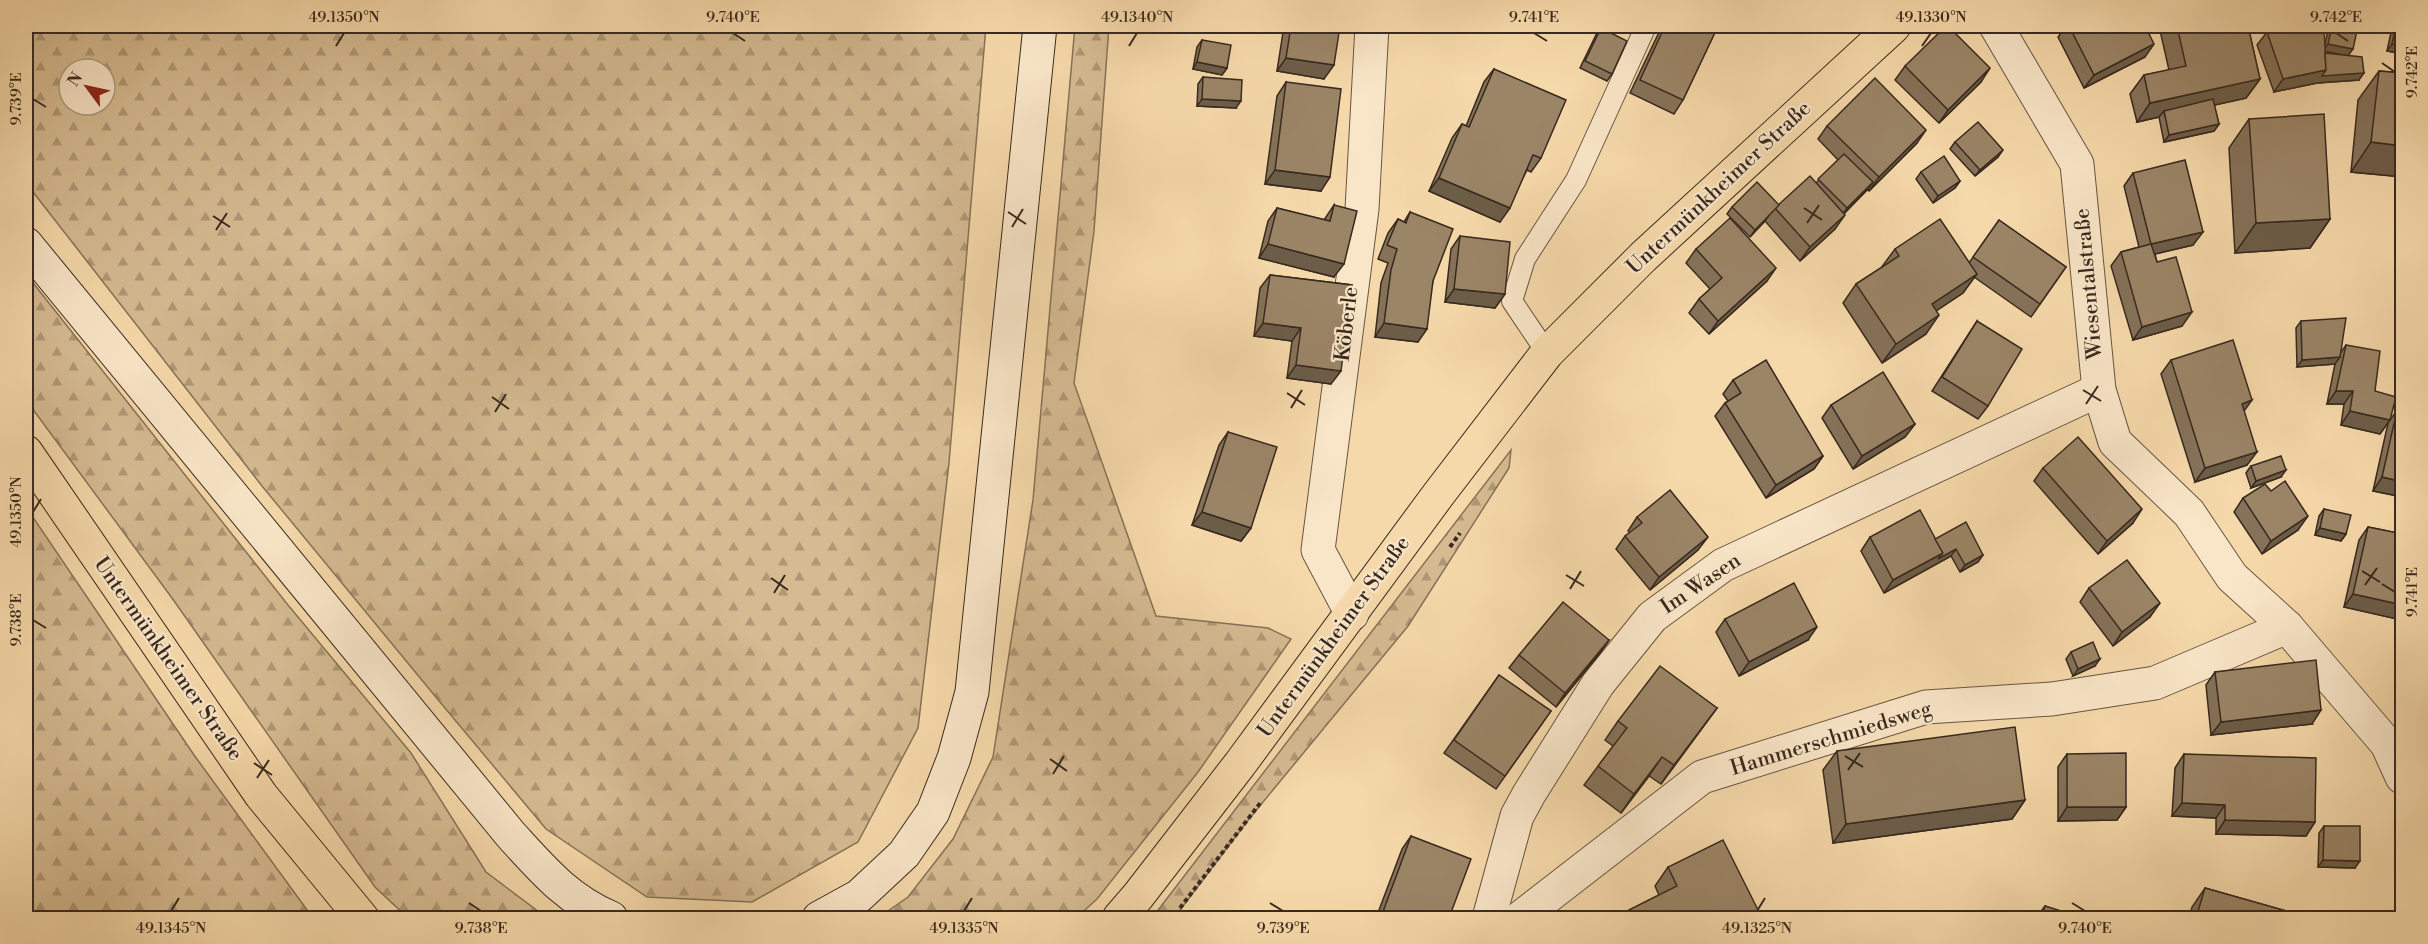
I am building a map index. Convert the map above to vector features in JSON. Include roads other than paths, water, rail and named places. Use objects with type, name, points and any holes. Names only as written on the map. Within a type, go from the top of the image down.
[{"type":"main road","name":"Untermünkheimer Straße","points":[[1119,918],[1240,764],[1438,495],[1547,353],[1643,257],[1894,26]]},
{"type":"main road","name":"Untermünkheimer Straße","points":[[26,452],[261,795],[362,918]]},
{"type":"street","points":[[819,918],[859,896],[904,854],[933,812],[954,758],[972,692],[1040,26]]},
{"type":"street","name":"Köberle","points":[[1352,614],[1318,550],[1362,209],[1372,26]]},
{"type":"street","name":"Wiesentalstraße","points":[[1996,26],[2077,164],[2099,390],[2115,442],[2189,513],[2232,577],[2287,627],[2395,733],[2403,777]]},
{"type":"street","points":[[26,244],[511,835],[556,885],[595,911],[611,918]]},
{"type":"street","name":"Im Wasen","points":[[1489,918],[1521,808],[1598,684],[1652,617],[1723,565],[2099,390]]},
{"type":"street","name":"Hammerschmiedsweg","points":[[1520,918],[1702,777],[1926,707],[2052,699],[2155,683],[2287,627]]},
{"type":"lane","points":[[1547,353],[1512,301],[1525,259],[1576,180],[1646,26]]}]
